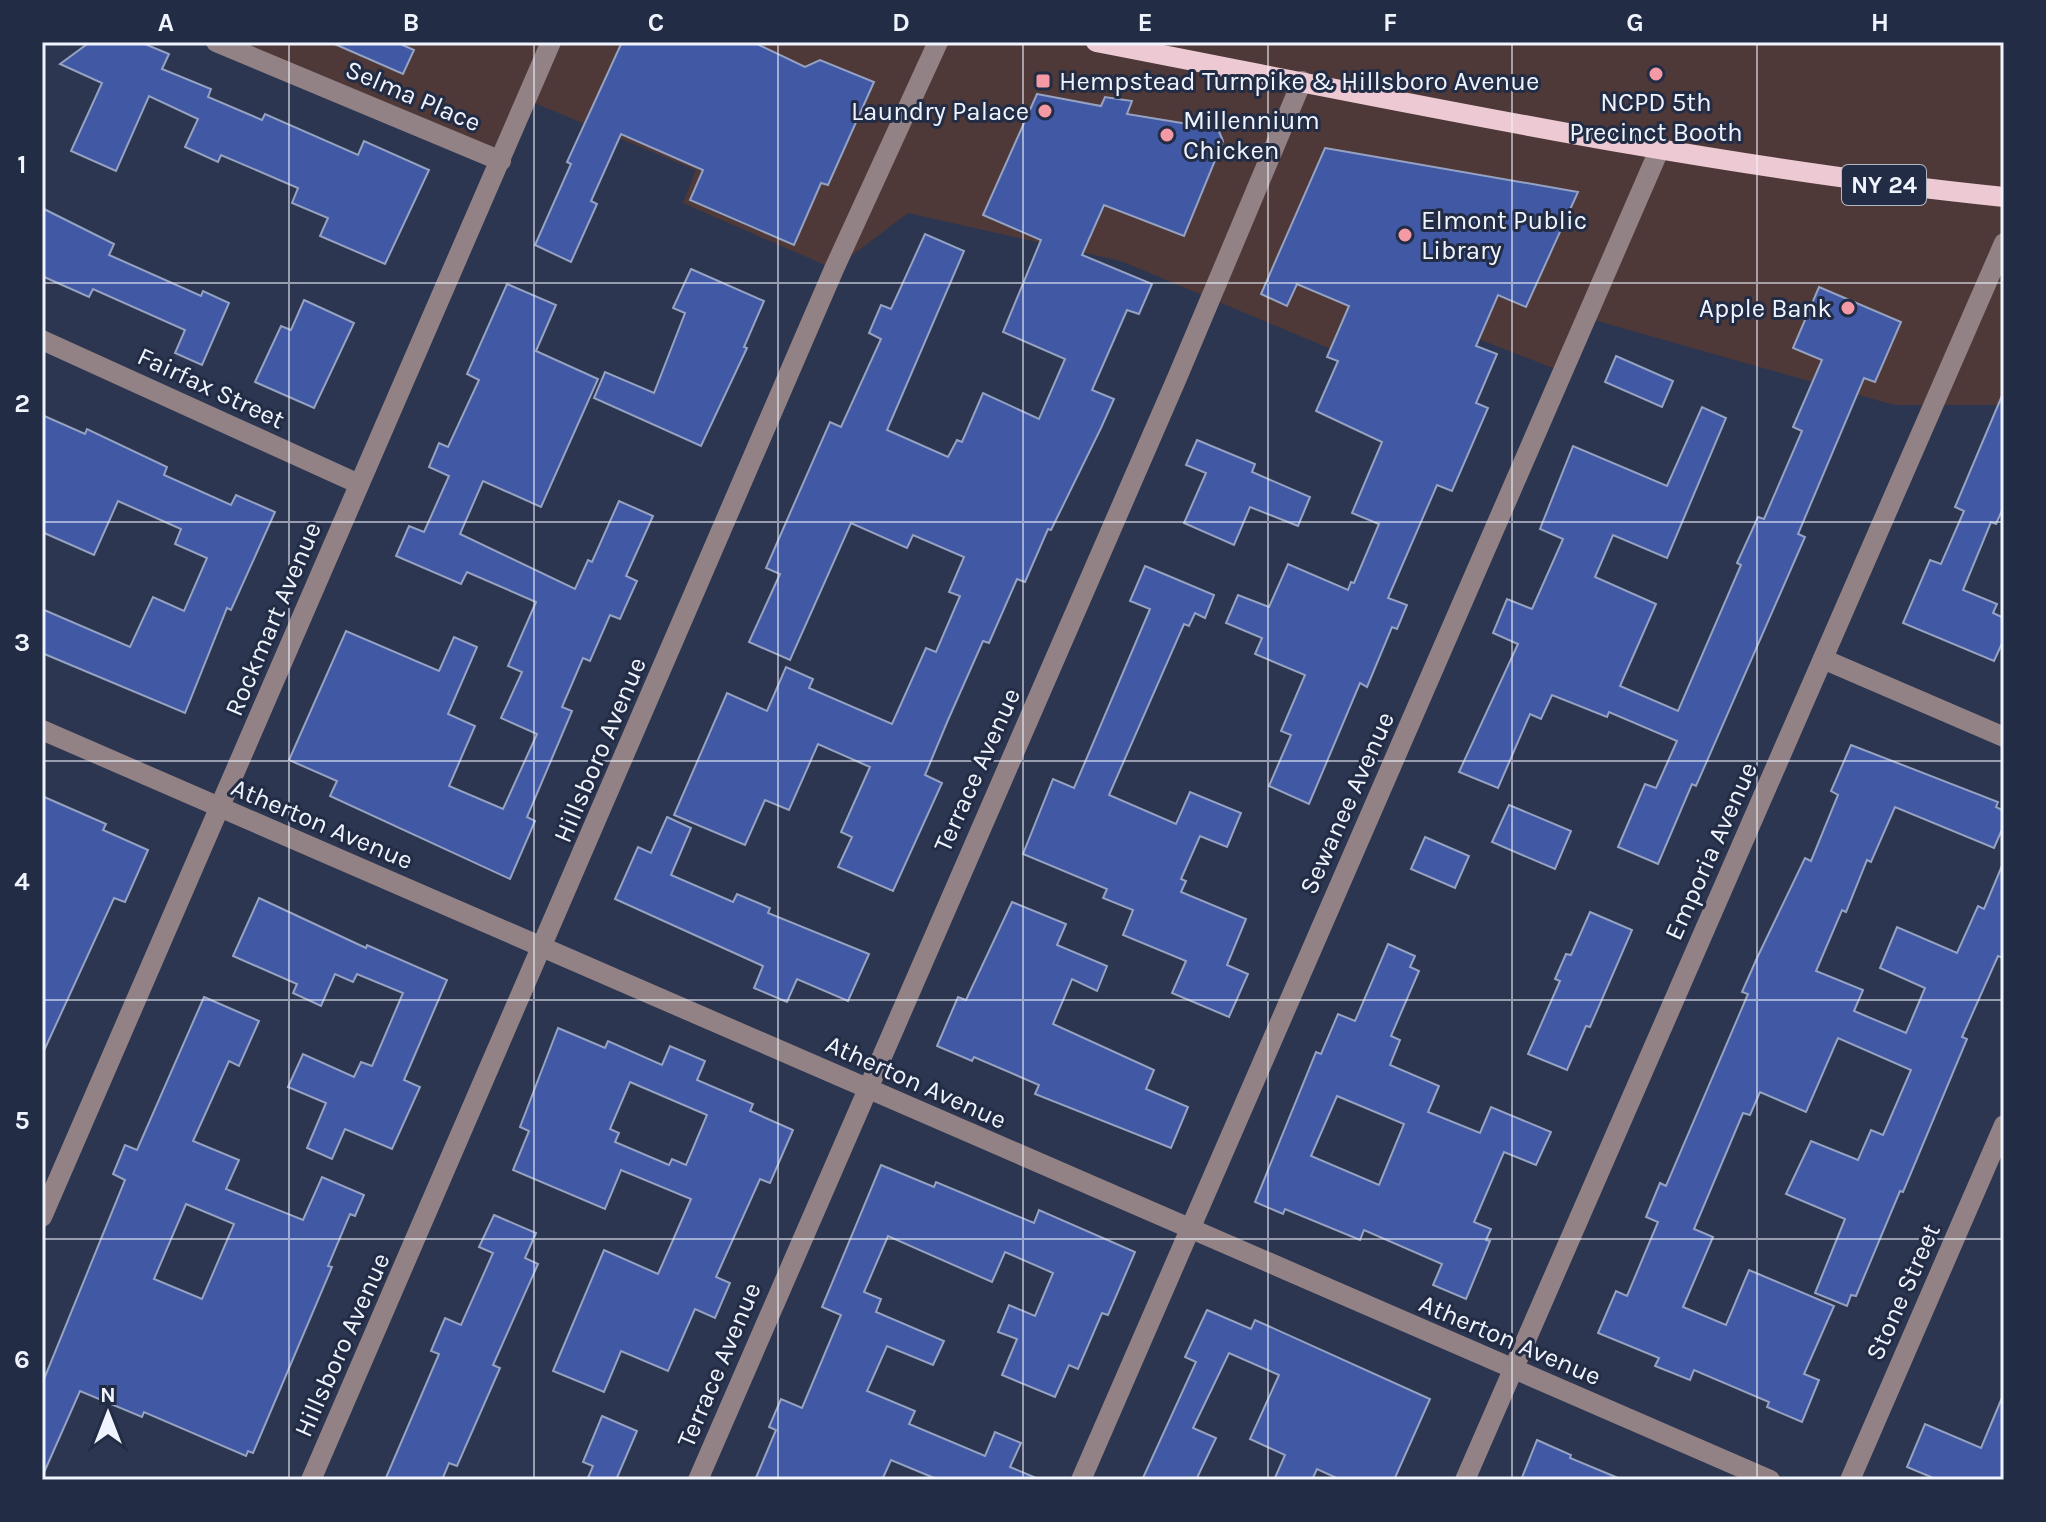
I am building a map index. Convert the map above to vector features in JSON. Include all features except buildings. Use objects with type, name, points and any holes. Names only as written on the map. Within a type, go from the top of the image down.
[{"type":"main road","name":"NY 24","points":[[1096,42],[1660,148],[1880,184],[2004,197]]},
{"type":"street","name":"Selma Place","points":[[216,42],[501,161]]},
{"type":"street","name":"Rockmart Avenue","points":[[42,1217],[551,42]]},
{"type":"street","name":"Hillsboro Avenue","points":[[311,1480],[543,949],[834,269],[938,42]]},
{"type":"street","name":"Terrace Avenue","points":[[698,1480],[1177,378],[1302,81]]},
{"type":"street","name":"Sewanee Avenue","points":[[1081,1480],[1660,148]]},
{"type":"street","name":"Emporia Avenue","points":[[1465,1480],[2004,243]]},
{"type":"street","name":"Fairfax Street","points":[[42,340],[359,484]]},
{"type":"street","points":[[1823,659],[2004,737]]},
{"type":"street","name":"Atherton Avenue","points":[[42,730],[1770,1480]]},
{"type":"street","name":"Stone Street","points":[[1850,1480],[2004,1125]]},
{"type":"shaded area","points":[[216,42],[2004,42],[2004,405],[1894,405],[1587,318],[1563,372],[1404,310],[1374,367],[1121,261],[908,213],[834,269],[683,203],[696,170],[527,100],[501,161]]},
{"type":"place","name":"NCPD 5th Precinct Booth","points":[[1656,74]]},
{"type":"place","name":"Hempstead Turnpike & Hillsboro Avenue","points":[[1043,81]]},
{"type":"place","name":"Laundry Palace","points":[[1045,111]]},
{"type":"place","name":"Millennium Chicken","points":[[1167,135]]},
{"type":"place","name":"Elmont Public Library","points":[[1405,235]]},
{"type":"place","name":"Apple Bank","points":[[1848,308]]}]
